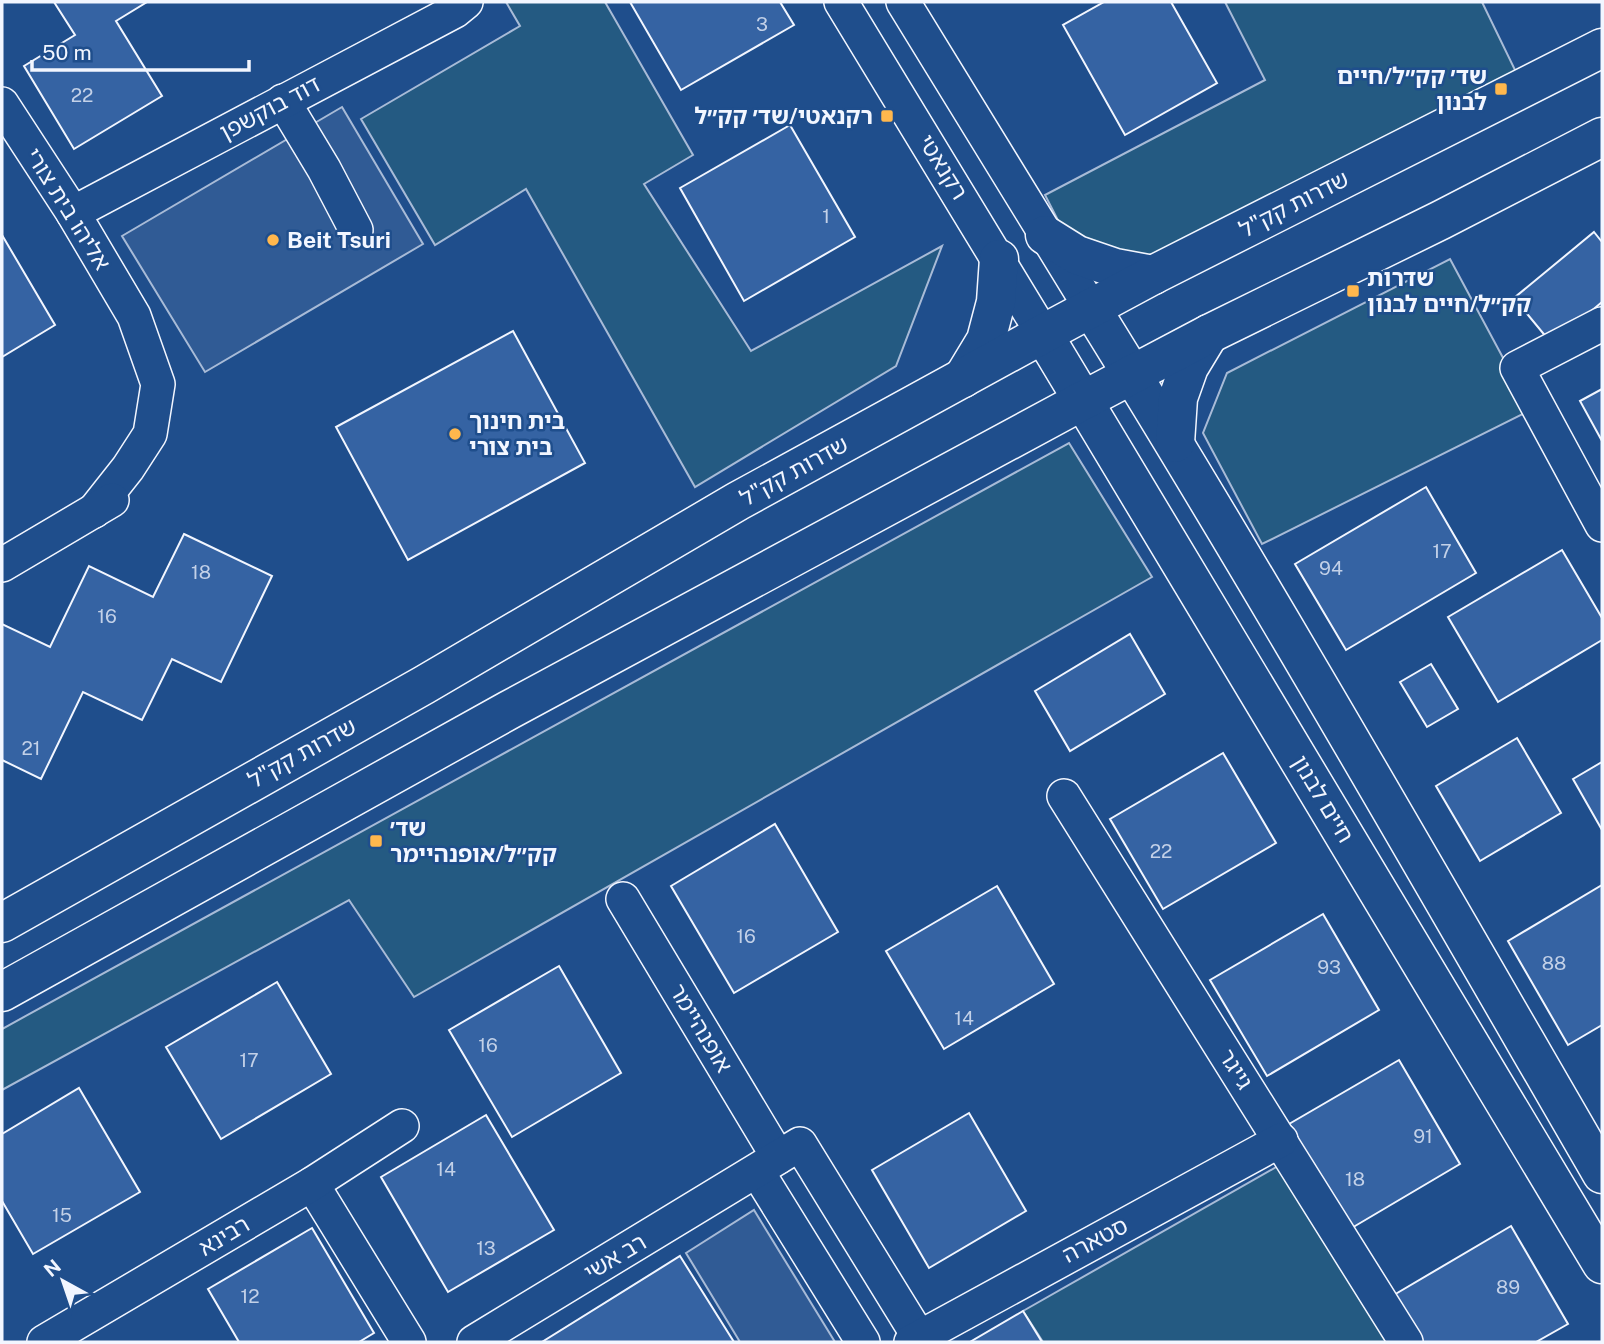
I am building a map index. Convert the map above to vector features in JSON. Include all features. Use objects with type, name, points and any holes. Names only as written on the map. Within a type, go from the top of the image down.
[{"type":"main road","name":"שדרות קק\"ל","points":[[2,923],[424,685],[738,501],[1043,334],[1153,275],[1602,48]]},
{"type":"main road","points":[[2,992],[509,710],[1082,401],[1209,334],[1602,137]]},
{"type":"main road","points":[[1045,235],[1077,255],[1115,268],[1153,275]]},
{"type":"main road","points":[[963,378],[986,340],[996,302],[999,259]]},
{"type":"main road","points":[[1091,308],[1175,443],[1379,788],[1602,1174]]},
{"type":"main road","name":"חיים לבנון","points":[[1043,334],[1602,1264]]},
{"type":"main road","points":[[1175,443],[1178,398],[1189,367],[1209,334]]},
{"type":"main road","points":[[1024,432],[1059,428],[1085,432],[1113,450]]},
{"type":"street","name":"דוד בוקשפן","points":[[73,214],[466,2]]},
{"type":"street","name":"רקנאטי","points":[[841,2],[1043,334]]},
{"type":"street","points":[[903,2],[1091,308]]},
{"type":"street","points":[[283,101],[324,169],[356,230]]},
{"type":"street","name":"אליהו בית צורי","points":[[2,104],[73,214],[134,316],[158,384],[150,434],[128,468],[94,511],[2,565]]},
{"type":"street","points":[[1602,324],[1517,368],[1602,525]]},
{"type":"street","name":"גייגר","points":[[1065,796],[1406,1342]]},
{"type":"street","name":"אופנהיימר","points":[[623,899],[863,1342]]},
{"type":"street","name":"רבינא","points":[[44,1342],[312,1184],[402,1126]]},
{"type":"street","name":"סטארה","points":[[917,1340],[1281,1140]]},
{"type":"street","points":[[768,1164],[800,1144],[917,1340]]},
{"type":"street","name":"רב אשי","points":[[474,1342],[768,1164]]},
{"type":"street","points":[[312,1184],[410,1342]]},
{"type":"shaded area","points":[[506,2],[605,2],[693,155],[644,184],[751,351],[942,246],[896,366],[695,487],[526,189],[435,245],[361,119],[520,26]]},
{"type":"shaded area","points":[[1225,2],[1482,2],[1516,72],[1157,256],[1108,253],[1064,232],[1045,195],[1265,80]]},
{"type":"shaded area","name":"Beit Tsuri","points":[[342,107],[423,244],[205,372],[122,236]]},
{"type":"shaded area","points":[[1450,259],[1531,410],[1262,544],[1203,433],[1227,373]]},
{"type":"shaded area","points":[[1069,443],[1152,577],[414,997],[349,900],[2,1090],[2,1029]]},
{"type":"shaded area","points":[[1285,1162],[1397,1342],[1043,1342],[1023,1311]]},
{"type":"shaded area","points":[[754,1210],[835,1342],[740,1342],[686,1253]]},
{"type":"building","points":[[54,2],[147,2],[116,21],[162,96],[74,149],[24,66],[75,35]]},
{"type":"building","points":[[630,2],[780,2],[794,25],[681,90]]},
{"type":"building","points":[[1104,2],[1171,2],[1217,83],[1125,135],[1063,25]]},
{"type":"building","points":[[790,125],[855,237],[744,301],[680,188]]},
{"type":"building","points":[[1594,232],[1602,242],[1602,302],[1552,344],[1514,298]]},
{"type":"building","points":[[2,235],[55,325],[2,357]]},
{"type":"building","points":[[513,331],[585,463],[408,560],[336,427]]},
{"type":"building","points":[[1602,389],[1602,441],[1580,401]]},
{"type":"building","points":[[1426,487],[1476,573],[1346,650],[1295,564]]},
{"type":"building","points":[[184,534],[272,576],[221,682],[172,659],[142,720],[83,692],[41,779],[2,760],[2,624],[50,647],[89,566],[153,597]]},
{"type":"building","points":[[1562,550],[1602,618],[1602,640],[1498,702],[1448,617]]},
{"type":"building","points":[[1130,634],[1165,694],[1070,751],[1035,691]]},
{"type":"building","points":[[1431,664],[1458,709],[1427,727],[1400,682]]},
{"type":"building","points":[[1517,738],[1561,813],[1480,861],[1436,786]]},
{"type":"building","points":[[1223,753],[1276,843],[1163,909],[1110,819]]},
{"type":"building","points":[[1602,762],[1602,830],[1573,779]]},
{"type":"building","points":[[775,824],[838,932],[734,993],[671,886]]},
{"type":"building","points":[[1602,885],[1602,1025],[1568,1045],[1508,941]]},
{"type":"building","points":[[997,886],[1054,984],[944,1049],[886,951]]},
{"type":"building","points":[[1323,914],[1379,1010],[1267,1076],[1210,980]]},
{"type":"building","points":[[559,966],[621,1073],[512,1137],[449,1030]]},
{"type":"building","points":[[277,982],[331,1074],[221,1139],[166,1047]]},
{"type":"building","points":[[1399,1060],[1460,1164],[1350,1229],[1289,1124]]},
{"type":"building","points":[[79,1088],[140,1192],[33,1254],[2,1201],[2,1134]]},
{"type":"building","points":[[969,1113],[1026,1211],[929,1268],[872,1170]]},
{"type":"building","points":[[486,1115],[554,1230],[448,1292],[381,1177]]},
{"type":"building","points":[[1511,1226],[1568,1324],[1536,1342],[1412,1342],[1387,1299]]},
{"type":"building","points":[[312,1228],[374,1333],[359,1342],[239,1342],[208,1289]]},
{"type":"building","points":[[680,1256],[734,1342],[542,1342]]},
{"type":"building","points":[[1023,1311],[1042,1342],[970,1342]]},
{"type":"place","name":"שד׳ קק״ל/חיים לבנון","points":[[1501,89]]},
{"type":"place","name":"רקנאטי/שד׳ קק״ל","points":[[887,116]]},
{"type":"place","name":"Beit Tsuri","points":[[273,240]]},
{"type":"place","name":"שדרות קק״ל/חיים לבנון","points":[[1353,291]]},
{"type":"place","name":"בית חינוך בית צורי","points":[[455,434]]},
{"type":"place","name":"שד׳ קק״ל/אופנהיימר","points":[[376,841]]}]
